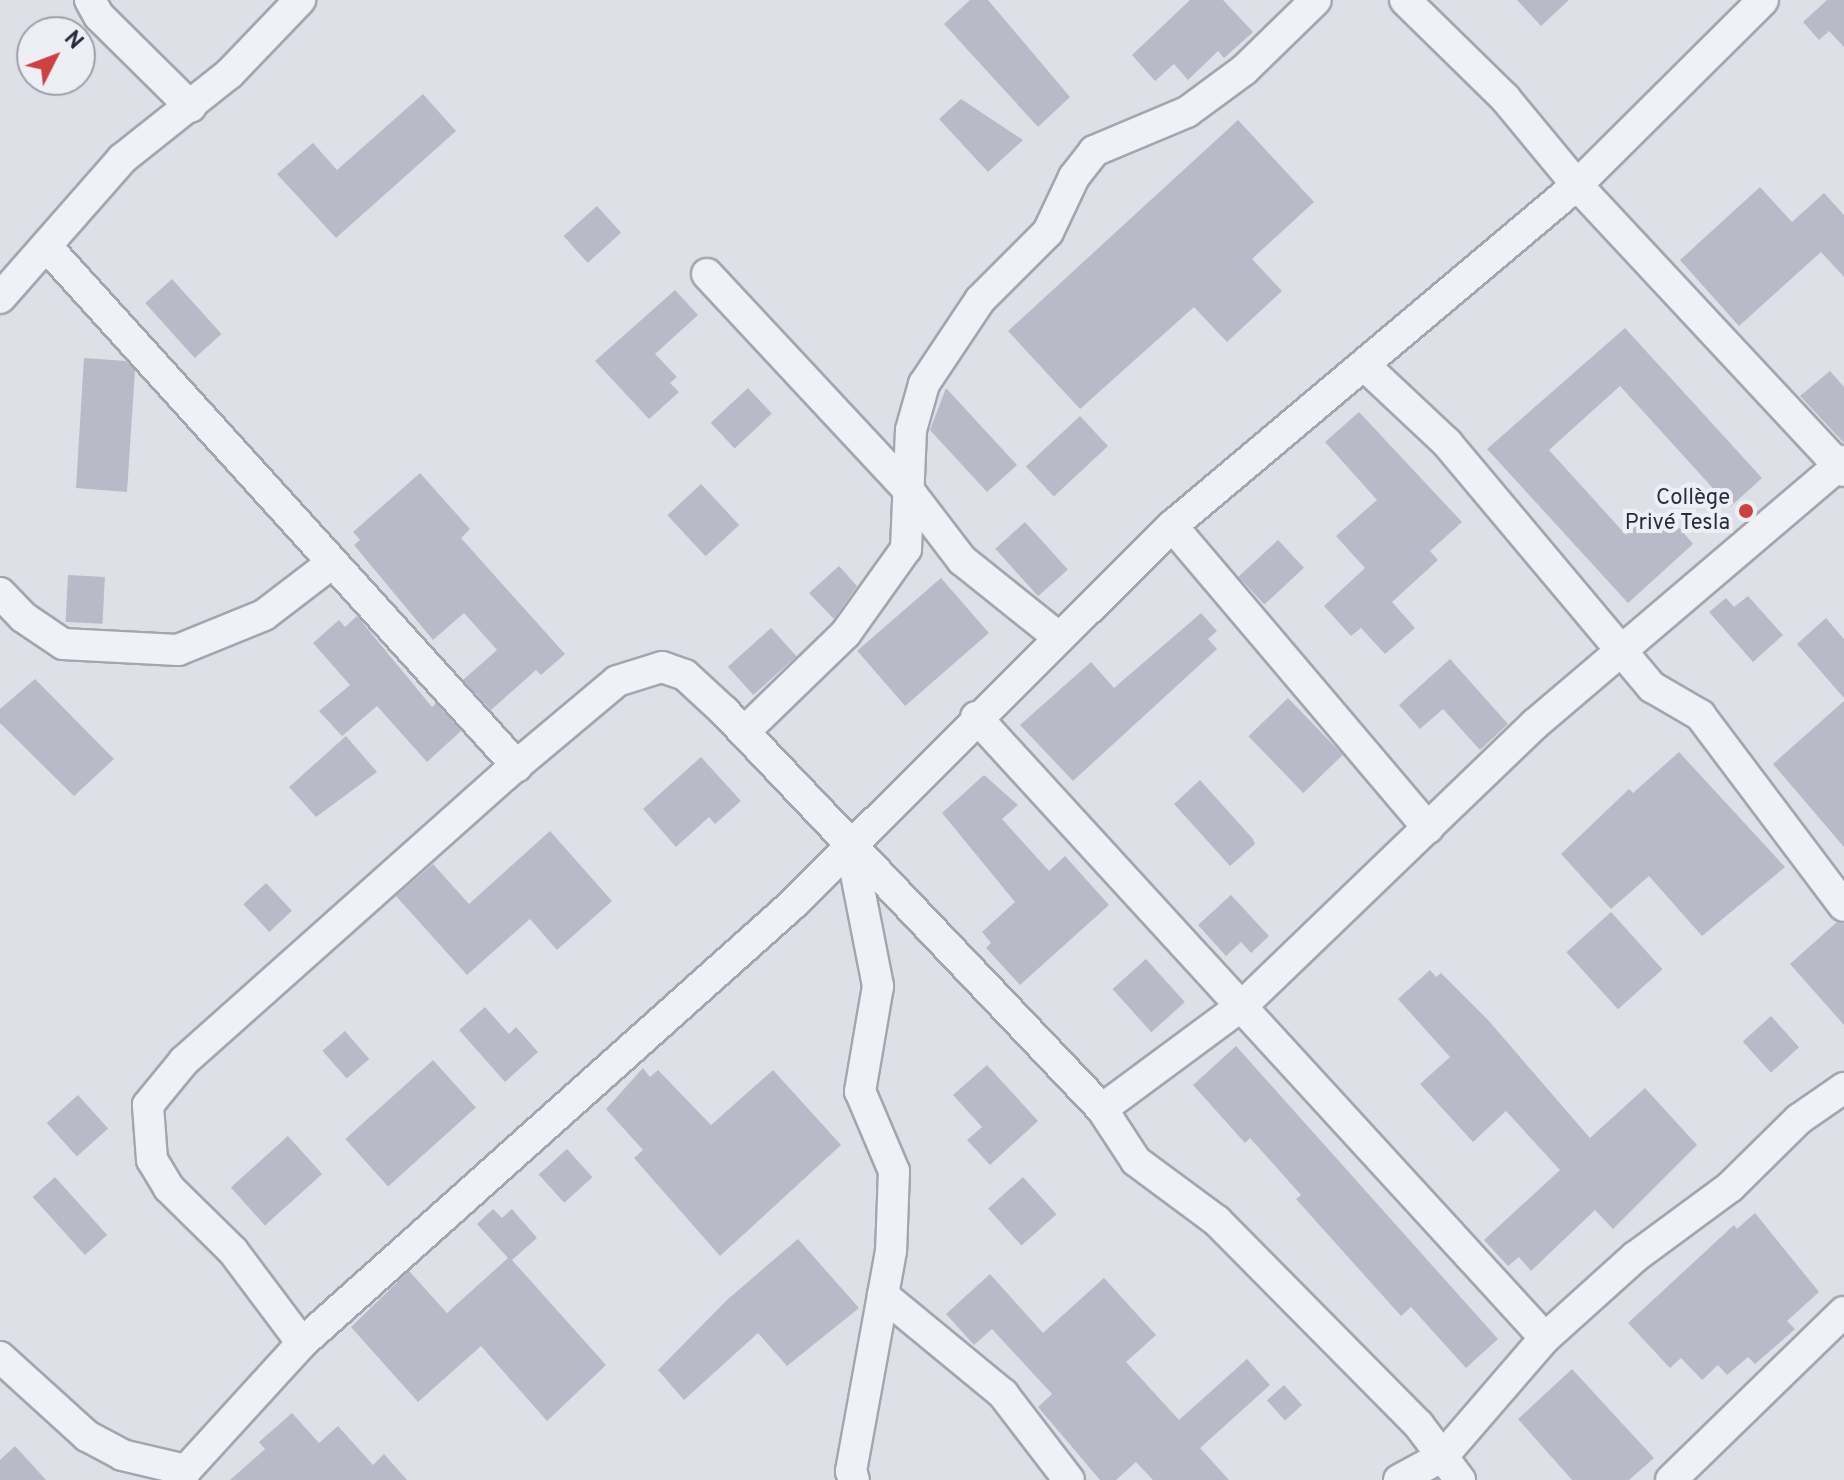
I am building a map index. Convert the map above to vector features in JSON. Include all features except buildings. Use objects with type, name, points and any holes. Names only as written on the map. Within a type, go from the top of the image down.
[{"type":"street","points":[[90,0],[99,16],[191,107]]},
{"type":"street","points":[[4,291],[48,248],[122,159],[191,107],[300,0]]},
{"type":"street","points":[[744,732],[846,633],[883,587],[906,549],[911,430],[924,384],[980,300],[1048,232],[1074,177],[1094,151],[1187,112],[1244,70],[1316,0]]},
{"type":"street","points":[[1102,1109],[1244,1004],[1535,724],[1841,465],[1577,185],[1505,98],[1405,0]]},
{"type":"street","points":[[0,1357],[87,1436],[122,1455],[181,1475],[302,1343],[793,904],[1057,636],[1172,526],[1577,185],[1755,3]]},
{"type":"street","points":[[48,248],[517,766]]},
{"type":"street","points":[[707,274],[910,492],[962,560],[1057,636]]},
{"type":"street","points":[[1364,365],[1447,443],[1534,553],[1624,649],[1652,687],[1700,715],[1844,906]]},
{"type":"street","points":[[1172,526],[1428,828]]},
{"type":"street","points":[[0,593],[23,617],[63,644],[178,650],[264,615],[332,563]]},
{"type":"street","points":[[302,1343],[233,1251],[169,1188],[152,1160],[148,1105],[184,1061],[517,766],[617,681],[662,667],[685,675],[744,732],[1102,1109],[1136,1161],[1217,1221],[1452,1468]]},
{"type":"street","points":[[976,717],[1244,1004],[1379,1162],[1545,1338]]},
{"type":"street","points":[[850,843],[878,986],[860,1091],[894,1171],[891,1251],[851,1471],[854,1480]]},
{"type":"street","points":[[1399,1480],[1452,1468],[1545,1338],[1635,1257],[1730,1187],[1799,1119],[1844,1088]]},
{"type":"street","points":[[883,1295],[1003,1394],[1069,1480]]},
{"type":"street","points":[[1678,1477],[1844,1312]]},
{"type":"place","name":"Collège Privé Tesla","points":[[1746,511]]}]
